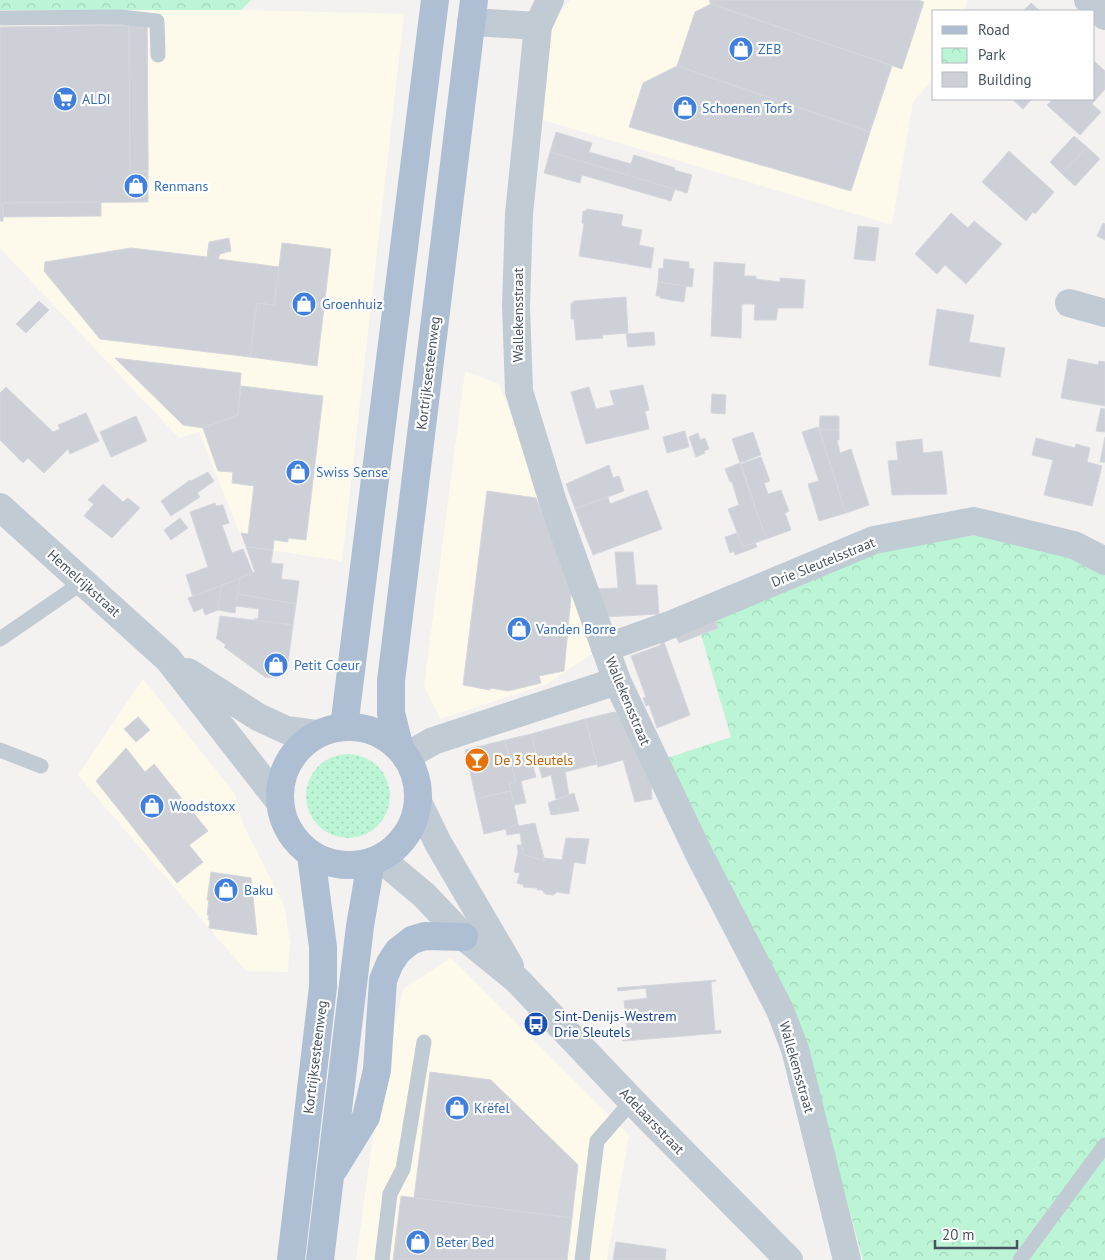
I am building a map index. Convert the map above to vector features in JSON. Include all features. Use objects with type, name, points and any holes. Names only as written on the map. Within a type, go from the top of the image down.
[{"type":"main road","points":[[344,727],[435,0]]},
{"type":"main road","name":"Kortrijksesteenweg","points":[[403,750],[391,713],[391,681],[472,11]]},
{"type":"main road","points":[[344,727],[374,729],[403,750],[416,778],[420,806],[406,837],[376,860],[353,866],[311,855],[288,832],[280,800],[280,781],[293,753],[316,734],[344,727]]},
{"type":"main road","name":"Kortrijksesteenweg","points":[[291,1260],[323,987],[323,947],[311,855]]},
{"type":"main road","name":"Kortrijksesteenweg","points":[[320,1260],[360,926],[376,860]]},
{"type":"main road","points":[[330,1177],[366,1117],[377,1070],[383,980],[390,962],[398,951],[412,940],[425,936],[464,937]]},
{"type":"street","name":"Wallekensstraat","points":[[550,0],[538,26],[519,214],[516,306],[519,391],[553,502],[617,682],[699,854],[780,1010],[795,1048],[847,1260]]},
{"type":"street","points":[[1088,0],[1105,16]]},
{"type":"street","points":[[472,11],[538,26]]},
{"type":"street","points":[[1069,303],[1105,313]]},
{"type":"street","name":"Hemelrijkstraat","points":[[0,507],[168,659],[280,800]]},
{"type":"street","name":"Drie Sleutelsstraat","points":[[605,648],[670,625],[874,540],[974,521],[1074,545],[1105,561]]},
{"type":"street","name":"Hemelrijkstraat","points":[[168,659],[258,717],[286,730],[316,734]]},
{"type":"street","points":[[403,750],[617,682]]},
{"type":"street","name":"Adelaarsstraat","points":[[420,806],[438,843],[517,980]]},
{"type":"street","name":"Adelaarsstraat","points":[[376,860],[424,895],[464,937],[517,980],[632,1101],[790,1260]]},
{"type":"lane","points":[[0,18],[121,17],[157,21],[158,55]]},
{"type":"lane","points":[[0,638],[83,582]]},
{"type":"lane","points":[[0,750],[40,766]]},
{"type":"lane","points":[[382,1260],[390,1194],[403,1169],[424,1042]]},
{"type":"lane","points":[[582,1260],[596,1141],[632,1101]]},
{"type":"lane","points":[[1020,1260],[1105,1145]]},
{"type":"shaded area","points":[[570,0],[967,0],[964,10],[932,10],[932,80],[913,102],[892,225],[543,120],[552,22]]},
{"type":"shaded area","points":[[0,9],[241,10],[404,14],[342,561],[245,546],[199,432],[179,438],[0,248]]},
{"type":"shaded area","points":[[465,371],[499,384],[544,502],[593,653],[547,684],[440,719],[424,686]]},
{"type":"shaded area","points":[[143,679],[235,794],[242,822],[284,905],[290,943],[288,972],[246,971],[78,775]]},
{"type":"shaded area","points":[[451,958],[629,1135],[607,1260],[356,1260],[382,1072],[404,988]]},
{"type":"green space","points":[[0,0],[251,0],[241,10],[0,10]]},
{"type":"green space","points":[[978,535],[1086,561],[1105,571],[1105,1260],[863,1260],[807,1056],[667,758],[731,737],[701,635],[718,628],[714,616],[883,549]]},
{"type":"green space","points":[[348,754],[371,761],[383,773],[390,796],[383,819],[371,831],[348,838],[325,831],[313,819],[306,796],[313,773],[325,761]]},
{"type":"building","points":[[709,0],[918,0],[924,2],[902,69],[711,4]]},
{"type":"building","points":[[1031,3],[1039,10],[1024,10]]},
{"type":"building","points":[[711,4],[892,66],[870,132],[677,66],[695,12]]},
{"type":"building","name":"ALDI","points":[[129,25],[130,171],[148,171],[148,202],[3,203],[3,221],[0,221],[0,27]]},
{"type":"building","points":[[129,25],[147,25],[148,171],[130,171]]},
{"type":"building","points":[[129,25],[147,25],[148,171],[130,171]]},
{"type":"building","points":[[1095,62],[1105,71],[1105,89],[1092,104],[1101,112],[1080,135],[1047,105],[1052,100],[1095,100]]},
{"type":"building","points":[[677,66],[870,132],[851,191],[629,127],[643,83]]},
{"type":"building","points":[[1013,100],[1031,100],[1023,109]]},
{"type":"building","points":[[556,132],[592,143],[589,152],[631,164],[627,175],[550,152]]},
{"type":"building","points":[[1074,136],[1087,147],[1062,174],[1050,162]]},
{"type":"building","points":[[1087,147],[1100,159],[1075,186],[1062,174]]},
{"type":"building","points":[[1009,151],[1054,192],[1035,214],[1033,212],[1026,221],[982,182]]},
{"type":"building","points":[[550,152],[675,189],[671,201],[582,175],[580,183],[544,173]]},
{"type":"building","points":[[634,155],[692,175],[687,193],[627,175]]},
{"type":"building","points":[[101,202],[101,216],[3,217],[3,203]]},
{"type":"building","points":[[587,209],[623,215],[621,226],[642,230],[639,245],[654,248],[651,268],[579,256],[584,224],[582,223],[583,211]]},
{"type":"building","points":[[951,213],[968,228],[974,221],[1002,244],[966,284],[945,265],[937,274],[915,254]]},
{"type":"building","points":[[1103,223],[1105,224],[1105,240],[1097,236]]},
{"type":"building","points":[[858,226],[879,228],[875,261],[854,259]]},
{"type":"building","points":[[229,238],[231,251],[220,254],[218,259],[279,267],[274,305],[257,303],[250,357],[100,339],[44,271],[45,262],[131,248],[207,257],[209,242]]},
{"type":"building","points":[[282,243],[331,249],[317,366],[250,357],[257,303],[274,305]]},
{"type":"building","points":[[664,259],[689,262],[689,268],[694,269],[692,287],[658,282],[659,268],[663,269]]},
{"type":"building","points":[[714,262],[745,264],[744,276],[756,276],[756,279],[780,282],[780,278],[805,280],[803,308],[778,308],[776,320],[754,320],[755,304],[742,304],[741,338],[711,336]]},
{"type":"building","points":[[658,282],[686,286],[684,302],[656,296]]},
{"type":"building","points":[[626,297],[628,333],[602,335],[603,338],[576,340],[574,319],[571,319],[571,303],[574,301]]},
{"type":"building","points":[[39,301],[49,310],[26,333],[16,324]]},
{"type":"building","points":[[937,309],[974,315],[969,342],[1005,348],[1000,377],[929,365]]},
{"type":"building","points":[[654,332],[655,345],[628,347],[626,334]]},
{"type":"building","points":[[115,358],[241,373],[238,415],[203,428],[183,425]]},
{"type":"building","points":[[1068,359],[1098,365],[1099,361],[1105,362],[1105,406],[1061,398]]},
{"type":"building","points":[[643,385],[649,410],[645,411],[649,429],[586,444],[571,392],[589,387],[596,409],[614,405],[610,391]]},
{"type":"building","points":[[241,386],[323,396],[306,540],[288,538],[288,542],[274,540],[273,550],[246,547],[241,533],[248,534],[254,486],[232,483],[233,472],[218,471],[203,428],[238,415]]},
{"type":"building","points":[[6,387],[53,432],[60,429],[58,425],[86,413],[99,441],[70,454],[68,449],[44,473],[28,458],[23,463],[0,440],[0,393]]},
{"type":"building","points":[[712,394],[726,395],[725,414],[711,413]]},
{"type":"building","points":[[1101,408],[1105,409],[1105,432],[1096,431]]},
{"type":"building","points":[[136,416],[147,441],[111,457],[100,432]]},
{"type":"building","points":[[820,416],[839,416],[839,430],[819,430]]},
{"type":"building","points":[[818,427],[846,513],[819,521],[808,484],[819,481],[802,432]]},
{"type":"building","points":[[819,430],[839,430],[839,440],[837,440],[840,453],[851,449],[869,505],[846,513]]},
{"type":"building","points":[[685,431],[689,447],[667,453],[663,437]]},
{"type":"building","points":[[753,432],[761,455],[740,463],[732,439]]},
{"type":"building","points":[[698,433],[700,440],[705,438],[709,449],[696,457],[689,437]]},
{"type":"building","points":[[1105,437],[1105,462],[1100,462]]},
{"type":"building","points":[[1036,438],[1075,448],[1076,444],[1090,448],[1087,462],[1102,466],[1092,506],[1044,495],[1053,460],[1032,455]]},
{"type":"building","points":[[922,439],[923,453],[942,451],[947,494],[892,495],[888,461],[898,460],[896,442]]},
{"type":"building","points":[[761,457],[770,481],[764,483],[768,494],[781,490],[789,511],[785,513],[791,530],[766,539],[741,464]]},
{"type":"building","points":[[740,463],[766,539],[743,547],[728,509],[739,505],[732,482],[730,482],[725,469]]},
{"type":"building","points":[[609,465],[613,478],[619,476],[624,491],[575,509],[566,484]]},
{"type":"building","points":[[208,472],[214,481],[197,493],[200,497],[171,516],[161,501],[190,480]]},
{"type":"building","points":[[103,484],[123,502],[128,498],[140,508],[112,538],[84,516],[94,504],[88,500]]},
{"type":"building","points":[[647,490],[662,529],[593,555],[575,509],[608,497],[610,504]]},
{"type":"building","name":"Vanden Borre","points":[[487,491],[536,498],[572,586],[564,671],[539,676],[541,683],[508,691],[463,685]]},
{"type":"building","points":[[215,503],[216,506],[223,505],[229,523],[222,525],[232,553],[243,549],[253,573],[193,597],[186,575],[208,567],[190,512]]},
{"type":"building","points":[[180,518],[188,528],[171,540],[164,530]]},
{"type":"building","points":[[737,533],[743,547],[755,543],[757,547],[735,555],[734,551],[730,553],[725,537]]},
{"type":"building","points":[[246,547],[273,550],[271,563],[283,564],[281,579],[299,581],[296,604],[237,594],[240,578],[255,572]]},
{"type":"building","points":[[615,552],[633,552],[636,585],[657,585],[659,614],[604,617],[593,589],[618,588]]},
{"type":"building","points":[[240,578],[235,613],[218,610],[221,586]]},
{"type":"building","points":[[221,586],[218,610],[205,615],[203,608],[194,612],[188,598]]},
{"type":"building","points":[[237,594],[296,604],[293,625],[254,621],[254,619],[258,619],[259,609],[236,606]]},
{"type":"building","points":[[713,613],[718,628],[679,643],[676,637],[664,642],[690,715],[657,728],[649,705],[646,706],[643,698],[646,697],[631,656],[661,645],[657,635]]},
{"type":"building","points":[[220,616],[293,625],[288,663],[278,678],[265,677],[224,647],[226,645],[216,638]]},
{"type":"building","points":[[614,712],[617,713],[651,784],[652,799],[635,802],[623,760],[598,767],[585,719]]},
{"type":"building","points":[[138,717],[150,730],[136,742],[124,729]]},
{"type":"building","points":[[585,719],[597,764],[565,772],[569,795],[556,799],[551,775],[542,778],[531,734]]},
{"type":"building","points":[[531,734],[538,761],[532,762],[536,777],[521,781],[526,803],[514,805],[509,784],[516,782],[505,740]]},
{"type":"building","points":[[505,740],[516,782],[509,784],[511,791],[476,799],[465,750]]},
{"type":"building","name":"Woodstoxx","points":[[126,748],[145,772],[154,764],[208,831],[189,845],[203,862],[177,883],[96,781]]},
{"type":"building","points":[[511,791],[518,824],[484,834],[476,799]]},
{"type":"building","points":[[574,793],[579,811],[551,815],[548,803]]},
{"type":"building","points":[[535,823],[544,861],[523,854],[520,833],[507,835],[506,829],[518,824],[519,826]]},
{"type":"building","points":[[566,838],[589,839],[585,864],[574,862],[569,894],[557,892],[553,895],[545,894],[542,890],[537,890],[538,888],[523,887],[524,885],[517,883],[520,873],[514,872],[518,852],[517,845],[521,845],[523,854],[544,861],[544,858],[562,860]]},
{"type":"building","points":[[211,872],[251,878],[257,935],[209,928],[210,920],[208,920],[209,915],[207,915],[209,900],[207,900]]},
{"type":"building","points":[[716,980],[711,982],[715,1031],[721,1030],[721,1033],[623,1041],[622,1040],[628,1040],[624,1001],[647,998],[646,988],[618,991],[617,988]]},
{"type":"building","points":[[430,1072],[491,1080],[578,1165],[572,1218],[414,1198]]},
{"type":"building","points":[[401,1196],[572,1218],[567,1260],[393,1260]]},
{"type":"building","points":[[616,1242],[666,1249],[665,1260],[613,1260]]},
{"type":"place","name":"ZEB","points":[[741,49]]},
{"type":"place","name":"ALDI","points":[[65,99]]},
{"type":"place","name":"Schoenen Torfs","points":[[685,108]]},
{"type":"place","name":"Renmans","points":[[136,186]]},
{"type":"place","name":"Groenhuiz","points":[[304,304]]},
{"type":"place","name":"Swiss Sense","points":[[298,472]]},
{"type":"place","name":"Vanden Borre","points":[[519,629]]},
{"type":"place","name":"Petit Coeur","points":[[276,665]]},
{"type":"place","name":"De 3 Sleutels","points":[[477,760]]},
{"type":"place","name":"Woodstoxx","points":[[152,806]]},
{"type":"place","name":"Baku","points":[[226,890]]},
{"type":"place","name":"Sint-Denijs-Westrem Drie Sleutels","points":[[536,1024]]},
{"type":"place","name":"Krëfel","points":[[457,1108]]},
{"type":"place","name":"Beter Bed","points":[[418,1242]]}]
